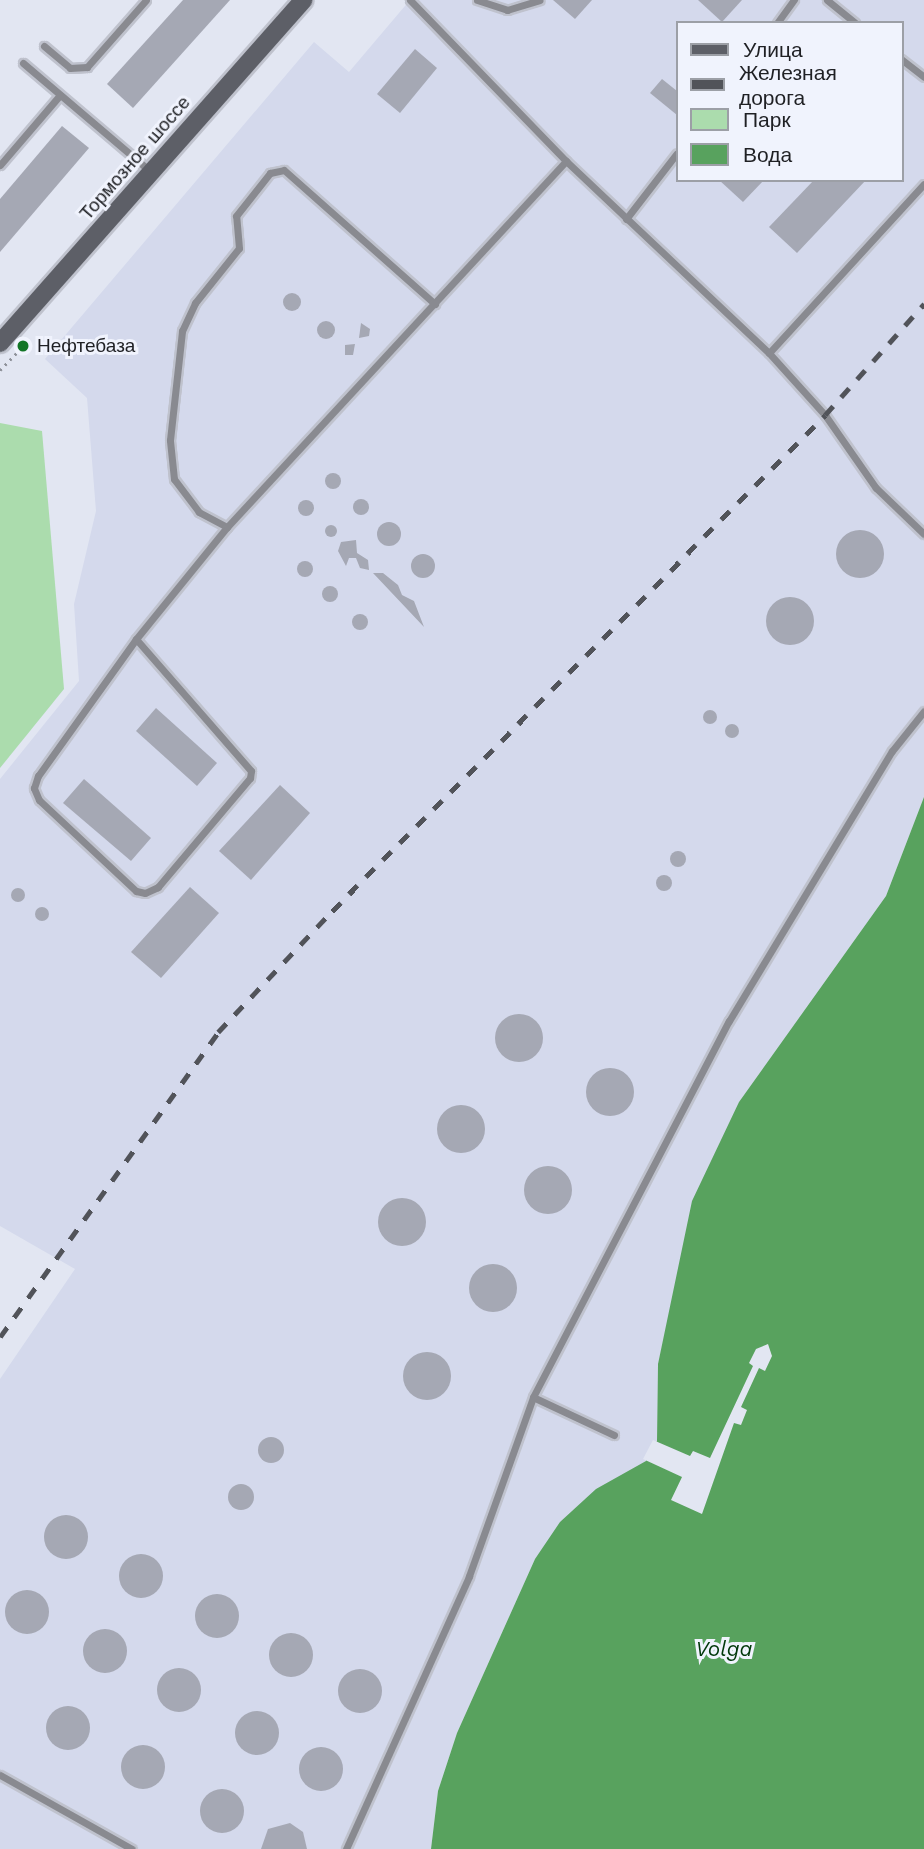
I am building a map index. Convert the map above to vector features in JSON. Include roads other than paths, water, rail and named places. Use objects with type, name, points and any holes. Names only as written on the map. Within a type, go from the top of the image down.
[{"type":"street","name":"Тормозное шоссе","points":[[0,343],[303,0]]},
{"type":"lane","points":[[44,46],[70,68],[87,66],[146,0]]},
{"type":"lane","points":[[410,0],[566,161],[769,353],[825,415],[876,488],[924,534]]},
{"type":"lane","points":[[477,0],[507,10],[539,0]]},
{"type":"lane","points":[[778,21],[794,0]]},
{"type":"lane","points":[[827,0],[853,21]]},
{"type":"lane","points":[[903,61],[924,77]]},
{"type":"lane","points":[[23,63],[151,172]]},
{"type":"lane","points":[[0,165],[60,95]]},
{"type":"lane","points":[[626,219],[676,154]]},
{"type":"lane","points":[[136,639],[251,771],[250,778],[158,887],[145,893],[136,891],[39,800],[34,788],[136,639],[227,527],[566,161]]},
{"type":"lane","points":[[227,527],[199,512],[174,479],[170,440],[182,331],[195,303],[239,248],[236,216],[270,173],[284,170],[435,304]]},
{"type":"lane","points":[[769,353],[924,184]]},
{"type":"lane","points":[[346,1849],[469,1576],[533,1398],[729,1021],[892,751],[924,711]]},
{"type":"lane","points":[[533,1398],[614,1436]]},
{"type":"lane","points":[[0,1774],[132,1849]]},
{"type":"water","name":"Volga","points":[[924,797],[924,1849],[431,1849],[438,1791],[457,1733],[535,1559],[560,1522],[596,1489],[646,1461],[657,1441],[658,1364],[692,1201],[739,1102],[886,896]]},
{"type":"railway","points":[[0,1337],[218,1032],[332,911],[825,415],[924,304]]},
{"type":"place","name":"Нефтебаза","points":[[23,346]]}]
